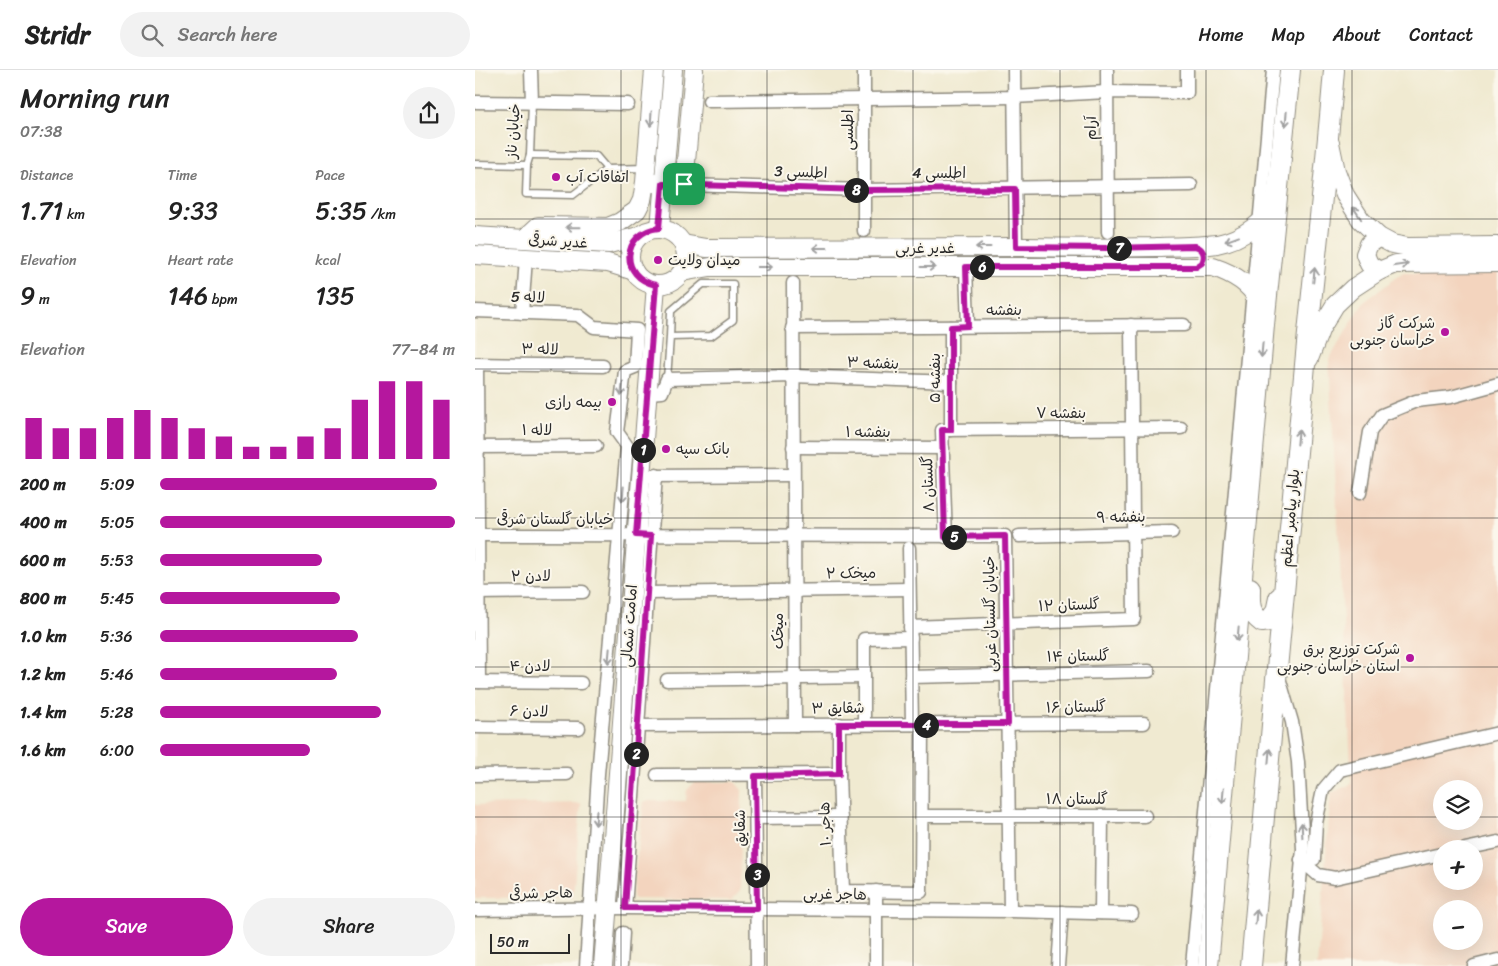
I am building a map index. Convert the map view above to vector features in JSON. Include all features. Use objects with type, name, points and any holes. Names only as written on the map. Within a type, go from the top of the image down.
[{"type":"main road","points":[[524,239],[538,226],[608,227],[620,222],[637,210],[643,200],[654,70]]},
{"type":"main road","points":[[659,228],[673,70]]},
{"type":"main road","points":[[646,175],[663,184],[684,184],[694,70]]},
{"type":"main road","points":[[1208,966],[1265,325],[1290,70]]},
{"type":"main road","name":"بلوار پیامبر اعظم","points":[[1251,966],[1285,571],[1329,137],[1334,70]]},
{"type":"main road","points":[[1329,137],[1336,171],[1345,195],[1361,220],[1379,237],[1391,244],[1408,247],[1498,246]]},
{"type":"main road","name":"غدیر غربی","points":[[683,244],[706,248],[1108,248],[1217,244],[1249,232],[1259,222],[1275,203],[1280,177]]},
{"type":"main road","points":[[659,228],[674,233],[683,244],[687,258],[682,272],[671,282],[656,285],[642,281],[630,263],[629,255],[634,241],[639,236],[645,231],[659,228]]},
{"type":"main road","name":"غدیر شرقی","points":[[475,236],[609,244],[639,236]]},
{"type":"main road","points":[[1379,237],[1369,244],[1365,254],[1369,264],[1379,271]]},
{"type":"main road","points":[[1195,246],[1201,249],[1204,256],[1202,263],[1196,267]]},
{"type":"main road","name":"غدیر شرقی","points":[[475,254],[608,263],[634,271]]},
{"type":"main road","points":[[1304,373],[1321,328],[1335,305],[1353,288],[1379,271],[1396,264],[1498,263]]},
{"type":"main road","name":"غدیر غربی","points":[[682,272],[710,267],[1213,267],[1231,273],[1247,285],[1258,300],[1265,325]]},
{"type":"main road","name":"امامت شمالی","points":[[603,966],[599,908],[636,535],[649,476],[635,446],[648,393],[656,285]]},
{"type":"main road","points":[[1249,508],[1250,609],[1255,618],[1262,622],[1269,621],[1276,612],[1285,571]]},
{"type":"street","name":"خیابان ناز","points":[[531,70],[531,102]]},
{"type":"street","name":"اطلسی","points":[[864,70],[864,231]]},
{"type":"street","points":[[1013,70],[1016,247]]},
{"type":"street","name":"آرام","points":[[1107,70],[1108,232]]},
{"type":"street","points":[[709,101],[1014,97],[1107,92],[1187,93],[1187,70]]},
{"type":"street","points":[[1192,966],[1273,70]]},
{"type":"street","points":[[475,102],[628,104]]},
{"type":"street","name":"اطلسی 3","points":[[684,184],[864,190]]},
{"type":"street","name":"اطلسی 4","points":[[864,190],[1191,185]]},
{"type":"street","points":[[522,313],[525,258]]},
{"type":"street","points":[[966,267],[968,326]]},
{"type":"street","points":[[793,283],[794,536]]},
{"type":"street","name":"لاله 5","points":[[476,311],[578,315],[593,327],[637,330],[635,367],[625,371],[617,432],[635,446]]},
{"type":"street","name":"بنفشه","points":[[792,328],[1184,325]]},
{"type":"street","points":[[1131,326],[1133,533]]},
{"type":"street","name":"بنفشه ۵","points":[[947,430],[951,382],[951,327]]},
{"type":"street","points":[[476,364],[477,682]]},
{"type":"street","name":"لاله ۳","points":[[476,364],[603,366]]},
{"type":"street","name":"بنفشه ۳","points":[[667,379],[793,376],[951,382]]},
{"type":"street","points":[[648,393],[662,392],[667,379]]},
{"type":"street","points":[[1360,493],[1370,432],[1382,415],[1416,401],[1451,397],[1498,384]]},
{"type":"street","name":"بنفشه ۷","points":[[947,430],[1181,428]]},
{"type":"street","name":"گلستان ۸","points":[[945,537],[943,448],[947,430]]},
{"type":"street","name":"لاله ۱","points":[[476,446],[596,446]]},
{"type":"street","points":[[625,908],[648,593],[636,535],[635,446]]},
{"type":"street","name":"بنفشه ۱","points":[[793,447],[943,448]]},
{"type":"street","points":[[649,476],[793,475]]},
{"type":"street","name":"بنفشه ۹","points":[[1019,536],[1172,532]]},
{"type":"street","name":"گلستان ۱۲","points":[[864,677],[864,639],[910,632],[1007,624],[1134,619],[1133,533]]},
{"type":"street","name":"خیابان گلستان شرقی","points":[[477,535],[636,535]]},
{"type":"street","name":"خیابان گلستان غربی","points":[[636,535],[1005,536],[1010,911]]},
{"type":"street","name":"میخک","points":[[794,536],[795,725]]},
{"type":"street","points":[[876,966],[877,891],[921,892],[922,816],[917,724],[911,677],[909,548]]},
{"type":"street","name":"میخک ۲","points":[[648,593],[909,589]]},
{"type":"street","name":"لادن ۲","points":[[477,593],[583,592]]},
{"type":"street","name":"گلستان ۱۴","points":[[911,677],[1149,671]]},
{"type":"street","points":[[1277,671],[1292,722],[1298,762],[1303,849],[1292,966]]},
{"type":"street","points":[[667,680],[864,677],[864,724]]},
{"type":"street","name":"لادن ۴","points":[[477,682],[581,683]]},
{"type":"street","name":"گلستان ۱۶","points":[[917,724],[1144,722]]},
{"type":"street","name":"هاجر ۱۰","points":[[839,724],[843,891],[877,891]]},
{"type":"street","name":"شقایق ۳","points":[[637,726],[917,724]]},
{"type":"street","name":"لادن ۶","points":[[477,727],[579,728]]},
{"type":"street","points":[[1301,860],[1314,859],[1316,823],[1323,790],[1341,770],[1498,732]]},
{"type":"street","points":[[475,775],[567,774]]},
{"type":"street","points":[[657,775],[755,776],[839,774]]},
{"type":"street","name":"شقایق","points":[[755,776],[757,966]]},
{"type":"street","name":"گلستان ۱۸","points":[[922,816],[1145,816]]},
{"type":"street","points":[[1101,913],[1102,816]]},
{"type":"street","points":[[756,818],[841,817]]},
{"type":"street","points":[[1483,845],[1498,842]]},
{"type":"street","points":[[1301,860],[1318,875],[1335,878],[1433,856]]},
{"type":"street","points":[[586,966],[599,908]]},
{"type":"street","name":"هاجر غربی","points":[[599,908],[1010,911],[1132,914]]},
{"type":"street","name":"هاجر شرقی","points":[[475,910],[599,908]]},
{"type":"street","points":[[1057,966],[1062,912]]},
{"type":"street","points":[[621,966],[623,933]]},
{"type":"street","points":[[1475,966],[1498,960]]},
{"type":"lane","name":"خیابان ناز","points":[[531,102],[530,155],[527,165],[526,194],[573,195],[607,169]]},
{"type":"lane","points":[[530,155],[595,156],[607,169],[646,175]]},
{"type":"lane","points":[[475,164],[527,165]]},
{"type":"lane","points":[[667,379],[671,311],[703,284],[733,284],[733,320],[711,336],[670,338]]},
{"type":"shaded area","points":[[1402,273],[1498,273],[1498,966],[1317,966],[1331,793],[1352,784],[1329,360],[1363,303]]},
{"type":"shaded area","points":[[695,782],[735,782],[742,790],[740,891],[732,900],[632,899],[644,801],[686,801],[687,790]]},
{"type":"shaded area","points":[[581,803],[573,897],[475,898],[475,805]]},
{"type":"place","name":"اتفاقات آب","points":[[556,177]]},
{"type":"place","name":"میدان ولایت","points":[[658,260]]},
{"type":"place","name":"شرکت گاز خراسان جنوبی","points":[[1445,332]]},
{"type":"place","name":"بیمه رازی","points":[[612,402]]},
{"type":"place","name":"بانک سپه","points":[[666,449]]},
{"type":"place","name":"شرکت توزیع برق استان خراسان جنوبی","points":[[1410,658]]},
{"type":"route","points":[[663,184],[684,184],[864,190],[1015,189],[1016,247],[1108,248],[1195,246],[1204,252],[1204,260],[1200,266],[1196,267],[966,267],[968,326],[951,327],[951,430],[942,430],[945,537],[1005,536],[1008,724],[839,724],[839,774],[755,776],[757,909],[625,908],[651,536],[636,535],[656,285],[642,281],[637,276],[630,263],[629,255],[634,241],[639,236],[645,231],[659,228],[663,184]]}]
